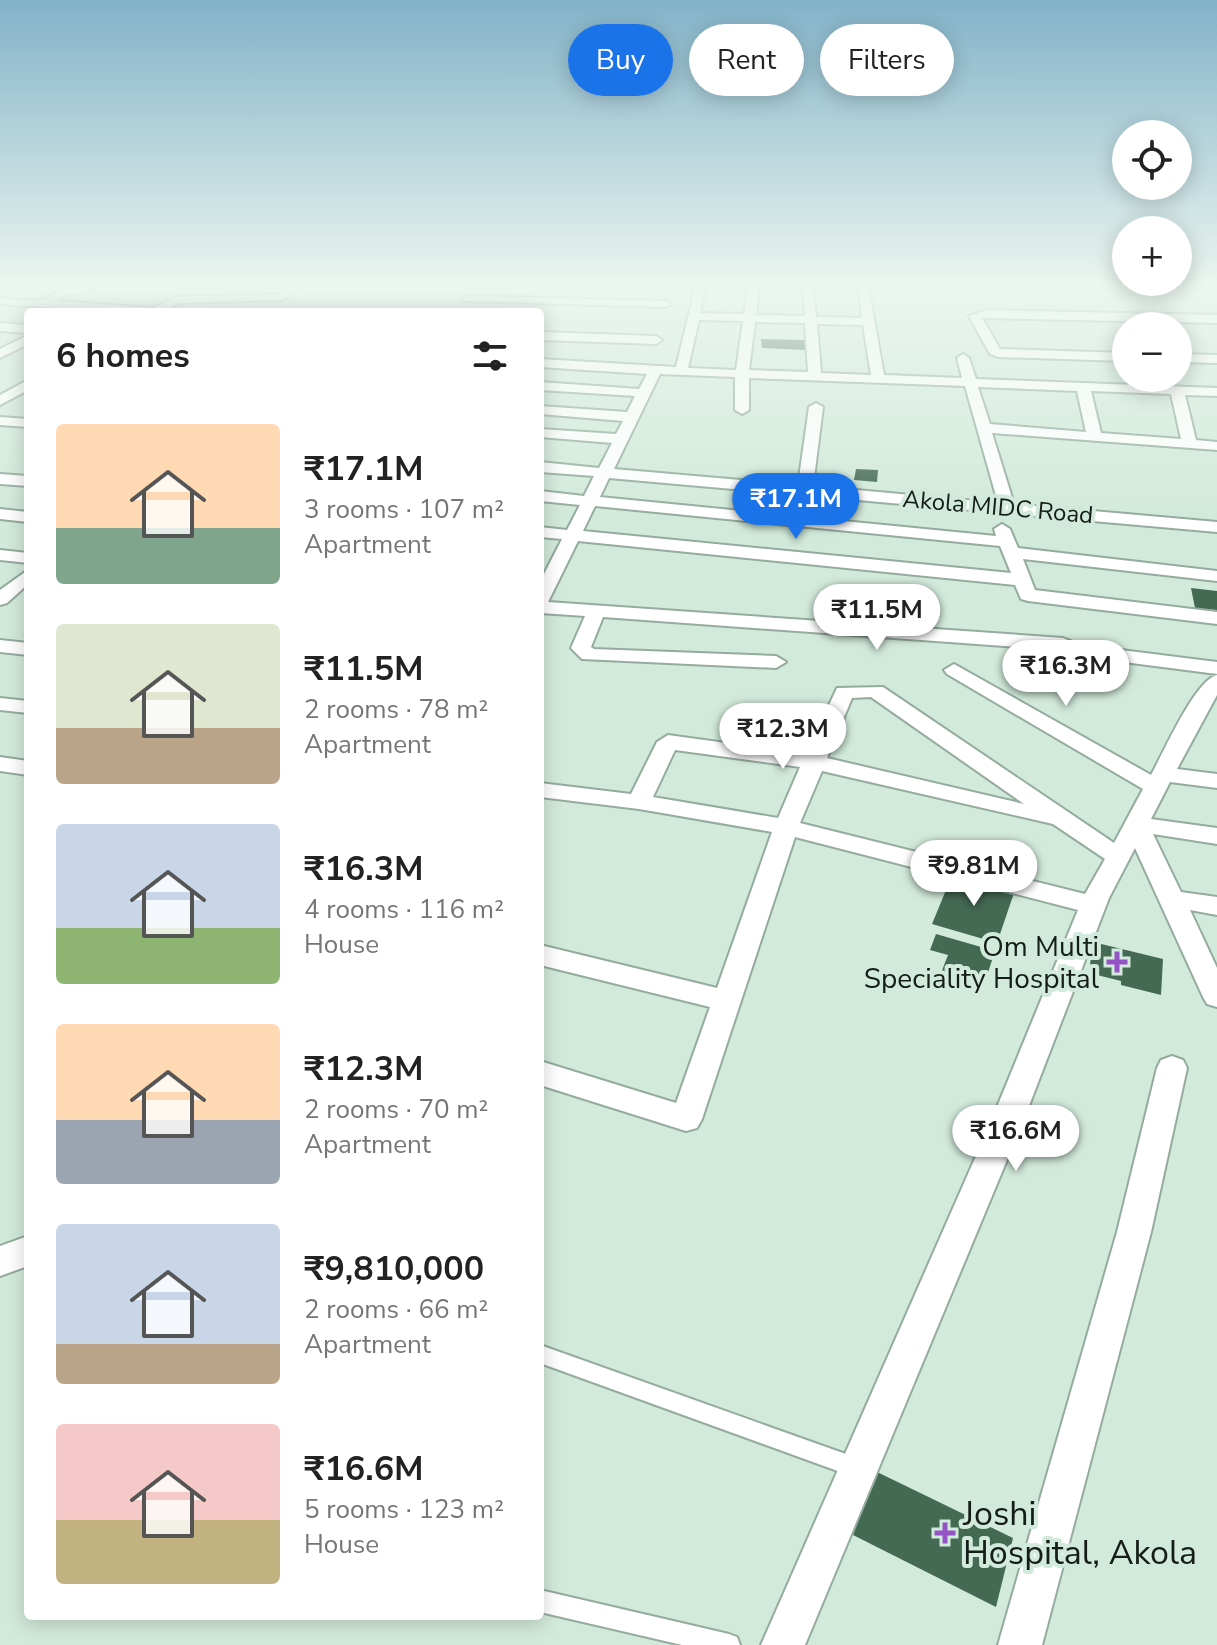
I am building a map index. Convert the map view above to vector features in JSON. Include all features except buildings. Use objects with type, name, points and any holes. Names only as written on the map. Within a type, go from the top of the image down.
[{"type":"street","points":[[547,569],[571,535],[644,393],[653,362]]},
{"type":"street","points":[[681,372],[684,362]]},
{"type":"street","points":[[742,410],[744,362]]},
{"type":"street","points":[[814,362],[815,377]]},
{"type":"street","points":[[875,362],[878,380]]},
{"type":"street","points":[[964,362],[1010,547],[1028,595],[1217,618]]},
{"type":"street","points":[[544,363],[651,371],[1112,388]]},
{"type":"street","points":[[4,398],[24,386]]},
{"type":"street","points":[[544,386],[644,393]]},
{"type":"street","points":[[1083,387],[1094,436]]},
{"type":"street","points":[[1192,391],[1217,392]]},
{"type":"street","points":[[1177,392],[1190,444]]},
{"type":"street","points":[[4,398],[24,397]]},
{"type":"street","points":[[805,490],[816,407]]},
{"type":"street","points":[[544,410],[631,417]]},
{"type":"street","points":[[0,421],[24,423]]},
{"type":"street","points":[[982,428],[1217,446]]},
{"type":"street","points":[[544,433],[619,439]]},
{"type":"street","points":[[2,479],[24,465]]},
{"type":"street","name":"Akola MIDC Road","points":[[544,467],[1217,527]]},
{"type":"street","points":[[2,479],[24,481]]},
{"type":"street","points":[[544,496],[1010,547],[1217,576]]},
{"type":"street","points":[[0,514],[24,517]]},
{"type":"street","points":[[544,532],[1022,580]]},
{"type":"street","points":[[0,555],[24,558]]},
{"type":"street","points":[[1,597],[24,578]]},
{"type":"street","points":[[1,597],[24,599]]},
{"type":"street","points":[[544,607],[1063,644],[1077,650],[1217,668]]},
{"type":"street","points":[[596,611],[581,648],[589,655],[776,662]]},
{"type":"street","points":[[0,646],[24,649]]},
{"type":"street","points":[[954,670],[1160,780],[1217,781]]},
{"type":"street","points":[[783,1645],[1006,1124],[1094,905],[1160,780],[1206,715],[1217,681]]},
{"type":"street","points":[[544,1074],[686,1119],[786,827],[844,692],[876,691],[1118,857]]},
{"type":"street","points":[[0,704],[24,707]]},
{"type":"street","points":[[639,802],[668,742],[814,762],[1065,821]]},
{"type":"street","points":[[0,764],[24,767]]},
{"type":"street","points":[[544,790],[639,802],[786,827],[1094,905]]},
{"type":"street","points":[[1136,824],[1217,836]]},
{"type":"street","points":[[1136,824],[1216,992]]},
{"type":"street","points":[[1171,899],[1217,906]]},
{"type":"street","points":[[544,956],[727,1001]]},
{"type":"street","points":[[1020,1645],[1134,1232],[1172,1068]]},
{"type":"lane","points":[[544,1355],[859,1469]]},
{"type":"lane","points":[[544,1602],[729,1645]]},
{"type":"place","name":"Om Multi Speciality Hospital","points":[[1117,962]]},
{"type":"place","name":"Joshi Hospital, Akola","points":[[945,1533]]}]
